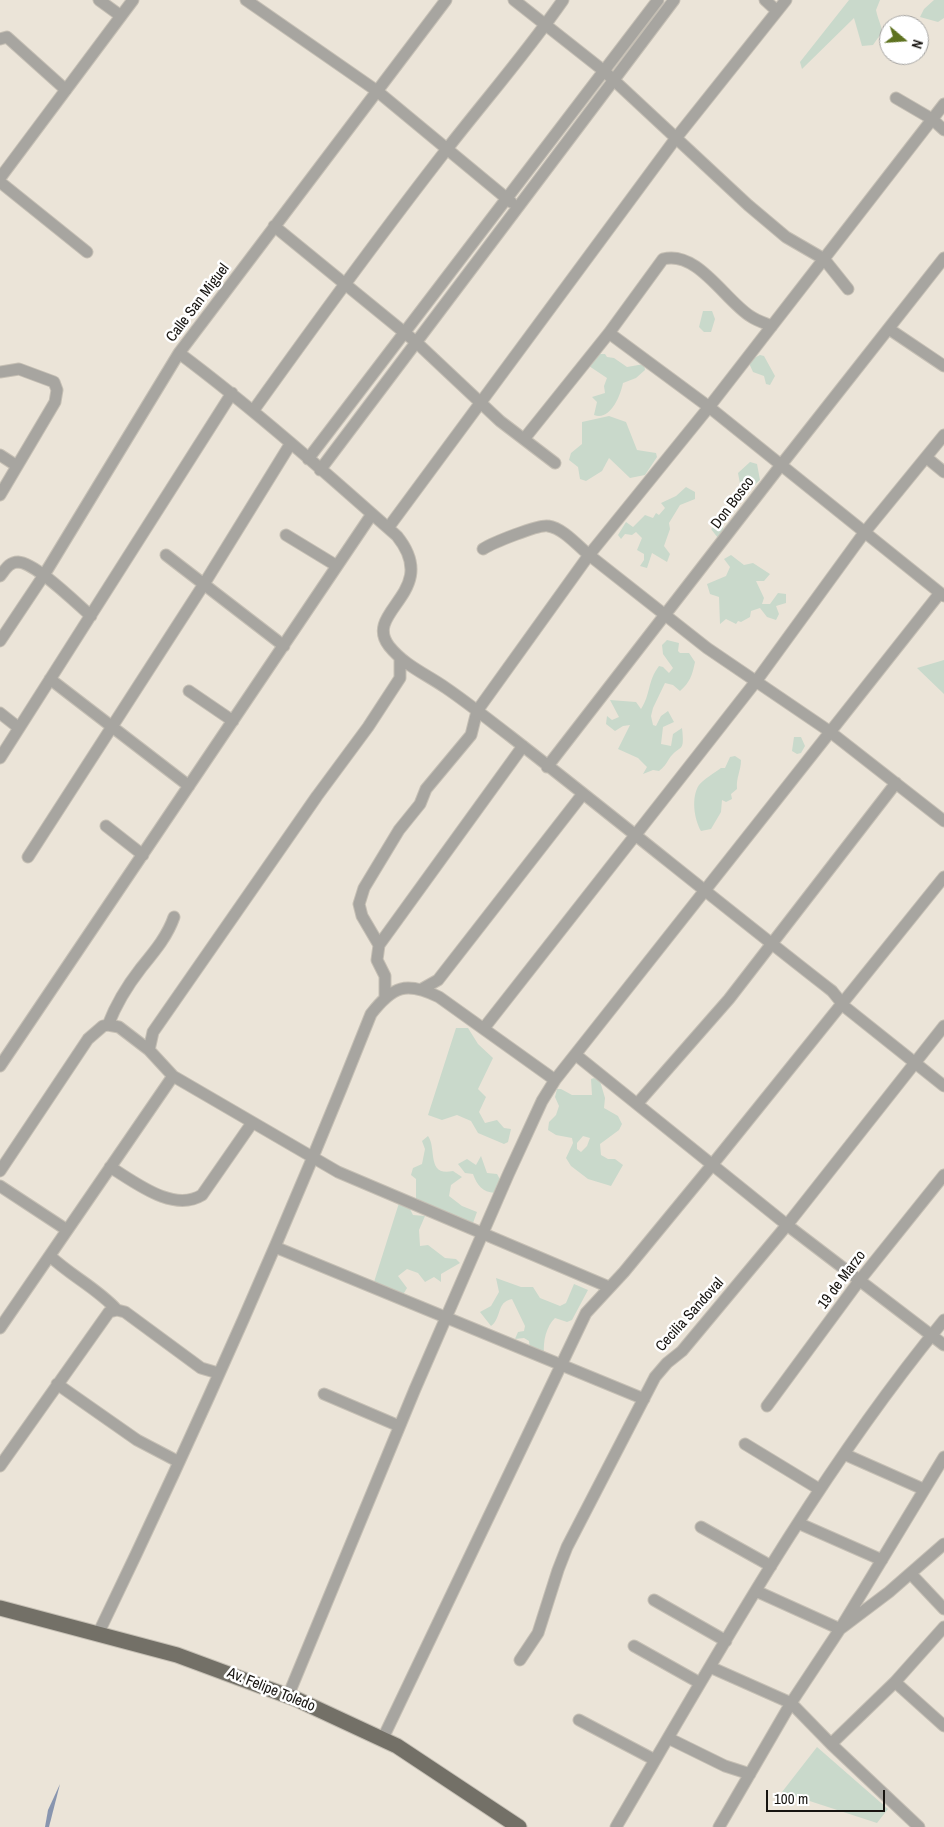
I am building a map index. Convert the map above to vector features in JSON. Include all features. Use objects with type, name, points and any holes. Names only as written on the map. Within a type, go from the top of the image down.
[{"type":"main road","name":"Av. Felipe Toledo","points":[[0,1608],[201,1662],[288,1696],[383,1738],[518,1827]]},
{"type":"street","points":[[99,0],[121,16]]},
{"type":"street","points":[[87,252],[0,180],[133,0]]},
{"type":"street","points":[[246,0],[377,91],[518,208]]},
{"type":"street","name":"Calle San Miguel","points":[[0,642],[44,575],[179,353],[446,0]]},
{"type":"street","points":[[514,0],[604,71],[748,205],[786,237],[824,259],[848,289]]},
{"type":"street","points":[[253,412],[446,149],[545,26],[563,0]]},
{"type":"street","points":[[308,460],[658,0]]},
{"type":"street","points":[[320,470],[674,0]]},
{"type":"street","points":[[765,0],[777,11]]},
{"type":"street","points":[[388,528],[676,138],[786,0]]},
{"type":"street","points":[[0,39],[8,37],[66,90]]},
{"type":"street","points":[[896,98],[932,119],[944,130]]},
{"type":"street","points":[[379,945],[358,904],[364,888],[399,830],[420,804],[426,790],[471,735],[477,711],[589,555],[709,407],[944,104]]},
{"type":"street","points":[[274,226],[416,342],[481,401],[500,421],[555,463]]},
{"type":"street","points":[[524,439],[609,333],[662,259],[676,256],[697,267],[750,316],[772,326]]},
{"type":"street","name":"Don Bosco","points":[[547,767],[944,258]]},
{"type":"street","points":[[889,329],[944,366]]},
{"type":"street","points":[[288,1696],[399,1426],[542,1101],[576,1054],[829,731],[942,594],[709,407],[609,333]]},
{"type":"street","points":[[179,353],[232,393],[291,443],[308,460],[388,528],[406,547],[411,558],[412,570],[409,582],[383,626],[384,638],[400,658],[422,675],[445,687],[523,746],[704,892],[832,991],[843,1004],[944,1086]]},
{"type":"street","points":[[0,372],[19,369],[54,382],[57,390],[55,402],[0,495]]},
{"type":"street","points":[[0,758],[232,393]]},
{"type":"street","points":[[484,1028],[636,837],[757,680],[864,533],[944,435]]},
{"type":"street","points":[[28,856],[204,584],[291,443]]},
{"type":"street","points":[[0,455],[17,466]]},
{"type":"street","points":[[926,458],[944,472]]},
{"type":"street","points":[[0,1066],[372,514]]},
{"type":"street","points":[[483,549],[492,543],[547,525],[557,529],[707,648],[757,680],[829,731],[944,821]]},
{"type":"street","points":[[286,535],[337,566]]},
{"type":"street","points":[[166,555],[284,646]]},
{"type":"street","points":[[0,576],[10,564],[19,562],[44,575],[91,616]]},
{"type":"street","points":[[149,1050],[153,1032],[317,796],[368,727],[400,678],[400,658]]},
{"type":"street","points":[[400,678],[422,675]]},
{"type":"street","points":[[50,679],[189,786]]},
{"type":"street","points":[[189,691],[233,721]]},
{"type":"street","points":[[0,713],[19,728]]},
{"type":"street","points":[[385,996],[385,976],[377,960],[379,945],[523,746]]},
{"type":"street","points":[[637,1104],[729,999],[896,783]]},
{"type":"street","points":[[422,989],[438,980],[582,795]]},
{"type":"street","points":[[106,826],[143,855]]},
{"type":"street","points":[[383,1738],[586,1313],[624,1272],[712,1166],[944,877]]},
{"type":"street","points":[[108,1025],[114,1008],[127,987],[170,930],[174,917]]},
{"type":"street","points":[[98,1634],[179,1462],[218,1373],[236,1338],[314,1159],[371,1014],[385,996],[400,988],[422,989],[440,997],[556,1080]]},
{"type":"street","points":[[0,1171],[88,1039],[97,1030],[108,1025],[120,1027],[149,1050],[173,1076],[338,1172],[609,1287]]},
{"type":"street","name":"Cecilia Sandoval","points":[[520,1660],[538,1633],[567,1547],[655,1377],[667,1363],[682,1351],[787,1225],[944,1026]]},
{"type":"street","points":[[137,1039],[153,1032]]},
{"type":"street","points":[[576,1054],[712,1166],[944,1345]]},
{"type":"street","points":[[0,1328],[173,1076]]},
{"type":"street","points":[[110,1167],[163,1197],[194,1199],[202,1195],[252,1123]]},
{"type":"street","name":"19 de Marzo","points":[[767,1406],[859,1281],[944,1176]]},
{"type":"street","points":[[0,1186],[67,1230]]},
{"type":"street","points":[[275,1247],[644,1399]]},
{"type":"street","points":[[50,1256],[68,1272],[103,1295],[116,1310]]},
{"type":"street","points":[[0,1466],[109,1312],[116,1310],[125,1312],[201,1368],[218,1373]]},
{"type":"street","points":[[616,1827],[726,1640],[819,1489],[944,1320]]},
{"type":"street","points":[[57,1384],[137,1440],[179,1462]]},
{"type":"street","points":[[324,1394],[399,1426]]},
{"type":"street","points":[[745,1444],[819,1489]]},
{"type":"street","points":[[844,1454],[923,1490]]},
{"type":"street","points":[[719,1827],[791,1703],[840,1630],[944,1457]]},
{"type":"street","points":[[798,1523],[882,1560]]},
{"type":"street","points":[[701,1527],[771,1566]]},
{"type":"street","points":[[840,1630],[911,1574],[944,1544]]},
{"type":"street","points":[[874,1574],[880,1584],[889,1592]]},
{"type":"street","points":[[911,1574],[944,1609]]},
{"type":"street","points":[[756,1591],[840,1630]]},
{"type":"street","points":[[654,1600],[726,1640]]},
{"type":"street","points":[[831,1744],[895,1682],[944,1627]]},
{"type":"street","points":[[634,1646],[700,1684]]},
{"type":"street","points":[[710,1667],[791,1703],[831,1744],[919,1827]]},
{"type":"street","points":[[895,1682],[944,1726]]},
{"type":"street","points":[[579,1720],[655,1760]]},
{"type":"street","points":[[668,1738],[724,1766],[750,1774]]},
{"type":"green space","points":[[849,0],[880,0],[876,10],[879,21],[879,36],[873,45],[862,46],[854,18],[802,69],[800,62]]},
{"type":"green space","points":[[934,0],[944,0],[944,18],[938,22],[929,20],[929,15],[921,15],[924,9]]},
{"type":"green space","points":[[703,311],[712,311],[715,319],[711,332],[704,332],[699,327]]},
{"type":"green space","points":[[598,354],[605,354],[607,357],[614,358],[627,367],[644,364],[645,370],[636,378],[623,383],[613,407],[600,416],[594,415],[597,402],[592,397],[605,393],[604,386],[607,378],[589,366]]},
{"type":"green space","points":[[760,355],[764,356],[775,376],[770,385],[766,384],[764,376],[753,372],[748,361]]},
{"type":"green space","points":[[609,416],[626,422],[637,450],[656,453],[657,457],[645,475],[630,478],[609,458],[602,471],[586,481],[580,479],[578,467],[569,460],[571,453],[582,444],[582,422]]},
{"type":"green space","points":[[750,462],[757,464],[760,480],[750,489],[741,489],[738,473]]},
{"type":"green space","points":[[686,487],[695,492],[695,499],[680,505],[669,523],[670,529],[664,546],[670,554],[667,562],[652,553],[647,568],[640,566],[644,560],[644,554],[637,550],[642,538],[636,532],[632,535],[625,534],[621,539],[618,535],[626,522],[633,527],[645,515],[653,518],[656,513],[659,515],[665,508],[661,503],[676,496]]},
{"type":"green space","points":[[718,522],[723,526],[724,534],[718,538],[711,529]]},
{"type":"green space","points":[[731,555],[744,565],[753,563],[770,574],[764,581],[756,581],[764,598],[762,604],[770,604],[778,593],[786,594],[786,603],[776,606],[779,614],[776,620],[767,617],[760,608],[751,611],[750,617],[741,622],[738,621],[736,624],[726,619],[720,624],[719,597],[710,594],[707,584],[726,576],[730,567],[724,559]]},
{"type":"green space","points":[[667,640],[679,643],[678,651],[680,653],[689,653],[695,662],[690,678],[680,691],[673,685],[665,683],[651,716],[653,725],[656,726],[661,716],[668,711],[674,722],[663,727],[661,744],[671,746],[673,734],[682,728],[683,742],[681,748],[673,754],[659,771],[653,770],[643,774],[647,767],[638,758],[618,749],[630,725],[623,726],[615,731],[606,724],[607,716],[612,720],[619,717],[610,700],[636,702],[641,709],[659,666],[669,673],[673,668],[663,654],[662,645]]},
{"type":"green space","points":[[944,660],[944,694],[917,668]]},
{"type":"green space","points":[[794,737],[801,737],[805,746],[801,753],[797,754],[792,751]]},
{"type":"green space","points":[[735,756],[741,760],[737,789],[731,794],[732,799],[726,802],[722,800],[721,812],[711,829],[701,831],[694,808],[695,796],[699,785],[721,768],[725,768],[730,757]]},
{"type":"green space","points":[[456,1028],[468,1028],[478,1044],[493,1058],[478,1089],[486,1097],[479,1112],[485,1123],[497,1120],[504,1128],[511,1129],[508,1142],[504,1144],[478,1133],[471,1121],[457,1115],[442,1120],[428,1115]]},
{"type":"green space","points":[[594,1078],[600,1081],[605,1098],[604,1108],[618,1116],[622,1124],[619,1130],[600,1144],[601,1155],[608,1159],[615,1159],[623,1165],[611,1186],[588,1179],[571,1166],[566,1158],[573,1143],[572,1138],[556,1135],[548,1130],[549,1122],[556,1115],[559,1106],[555,1097],[557,1089],[572,1095],[592,1095],[591,1079]],"holes":[[[583,1136],[590,1138],[587,1146],[581,1152],[577,1149],[577,1143]]]},
{"type":"green space","points":[[428,1136],[431,1141],[434,1160],[439,1170],[445,1172],[453,1171],[462,1177],[451,1185],[449,1196],[462,1206],[477,1212],[473,1223],[416,1199],[416,1179],[411,1175],[413,1168],[422,1164],[425,1149],[422,1141]]},
{"type":"green space","points":[[481,1156],[487,1173],[497,1174],[501,1181],[495,1193],[483,1189],[478,1185],[473,1174],[465,1173],[458,1164],[467,1159],[476,1165]]},
{"type":"green space","points":[[399,1203],[409,1207],[413,1215],[425,1216],[419,1230],[420,1246],[428,1245],[445,1258],[456,1259],[460,1263],[441,1274],[441,1282],[434,1277],[425,1282],[418,1273],[407,1269],[398,1276],[407,1288],[404,1293],[374,1282]]},
{"type":"green space","points":[[496,1278],[521,1287],[533,1287],[540,1298],[560,1306],[566,1303],[574,1284],[588,1290],[572,1320],[567,1322],[555,1318],[549,1326],[544,1344],[544,1354],[530,1351],[529,1341],[524,1338],[515,1339],[518,1332],[524,1331],[525,1326],[512,1299],[504,1303],[497,1319],[491,1326],[480,1312],[491,1306],[499,1292]]},
{"type":"green space","points":[[817,1747],[888,1809],[877,1823],[782,1792]]},
{"type":"water","points":[[60,1784],[49,1827],[45,1827],[48,1810]]}]
